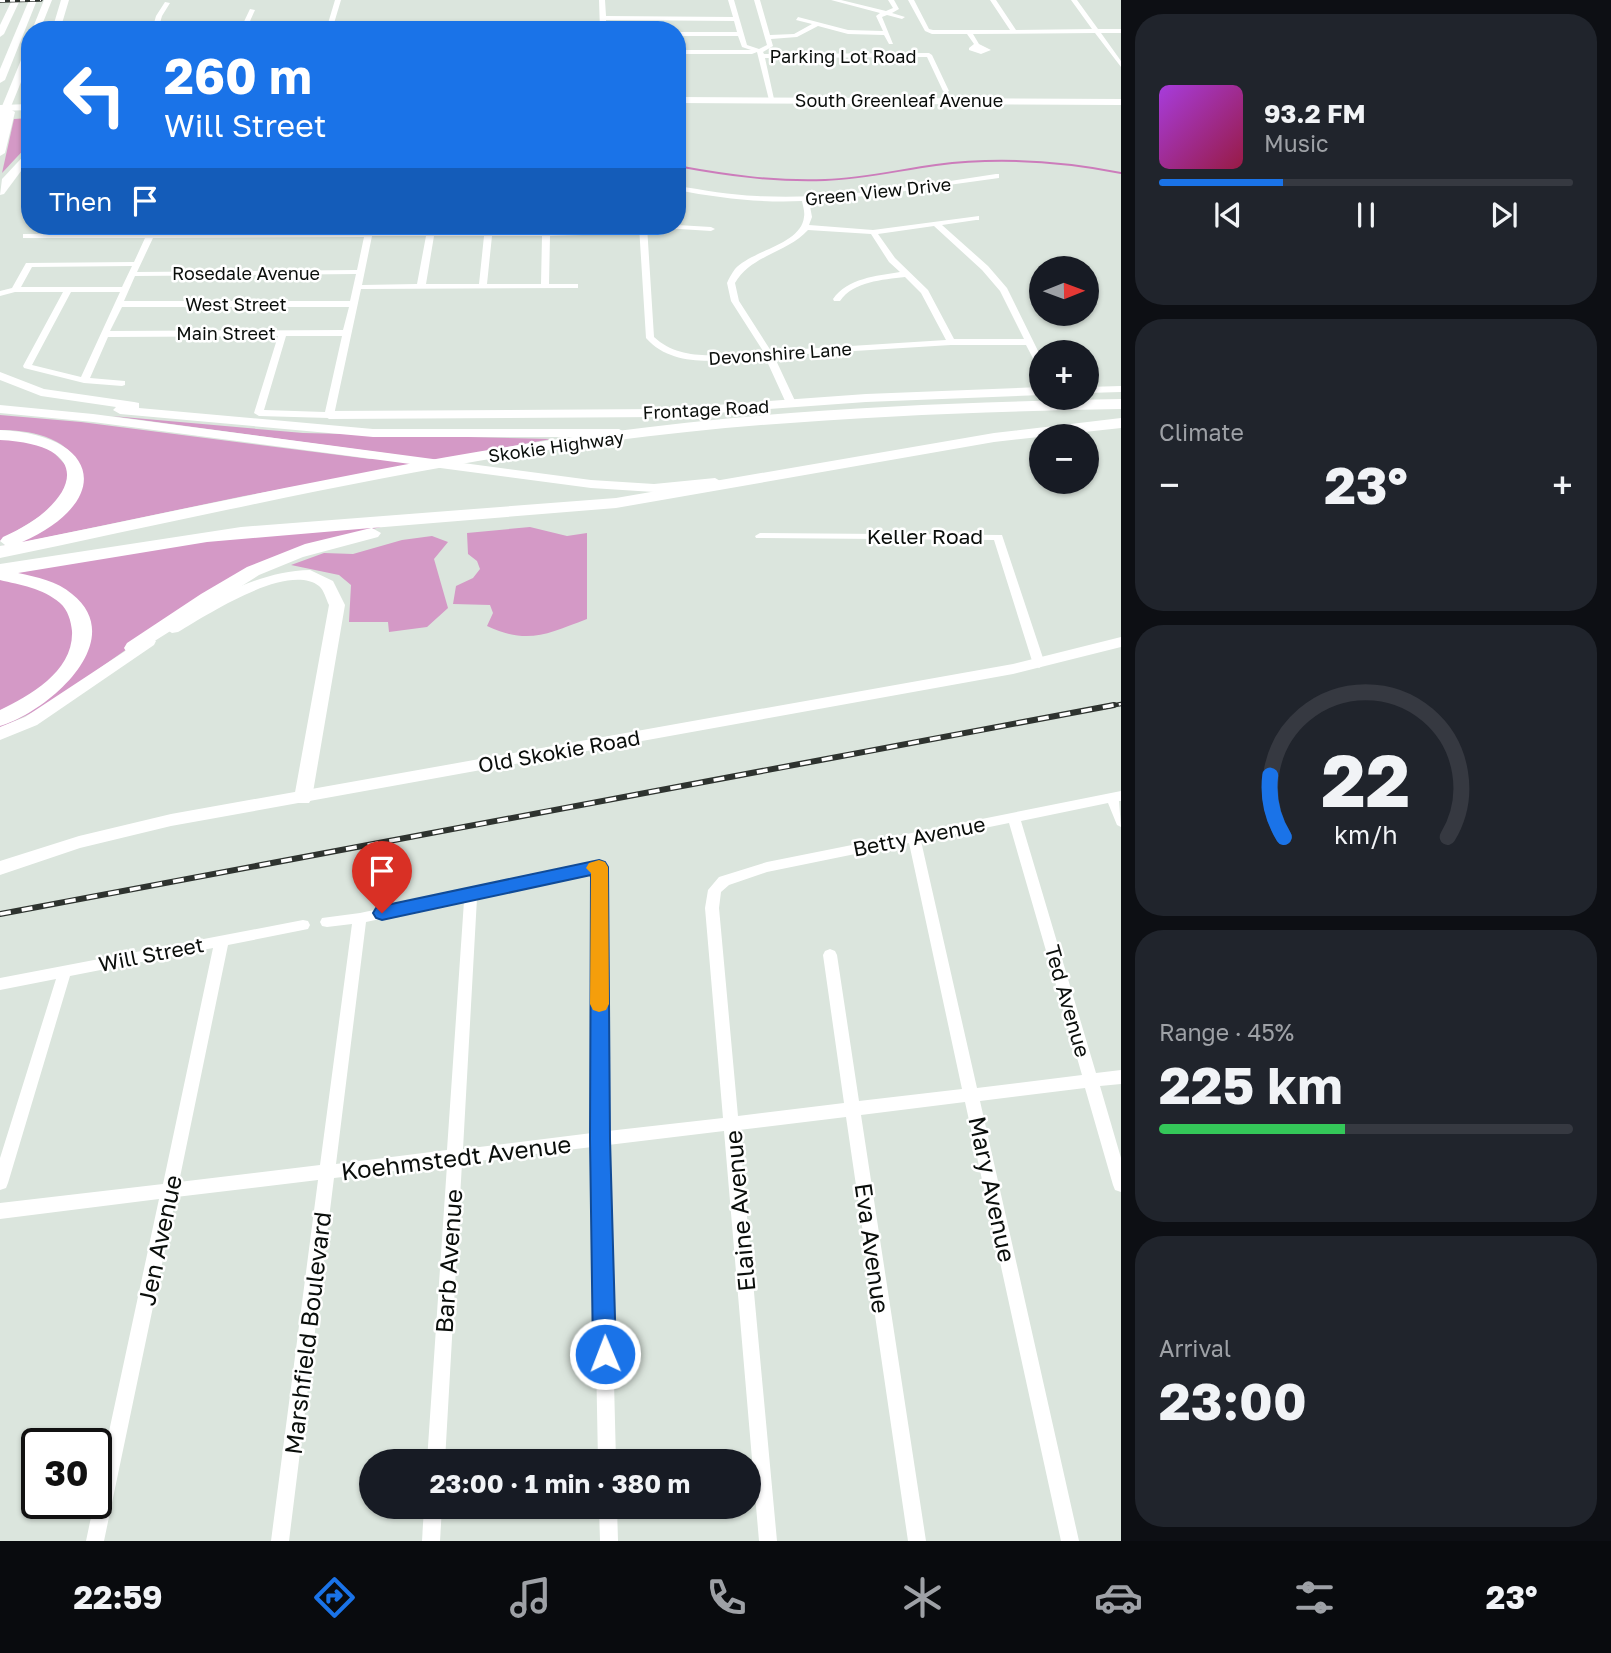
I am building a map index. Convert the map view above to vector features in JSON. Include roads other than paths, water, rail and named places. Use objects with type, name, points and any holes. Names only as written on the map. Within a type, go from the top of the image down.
[{"type":"highway","name":"Skokie Highway","points":[[0,552],[381,474],[538,447],[651,432],[866,412],[1121,404]]},
{"type":"highway","points":[[134,648],[227,585],[274,561],[320,545],[390,528],[543,514],[743,484],[993,437],[1116,424]]},
{"type":"highway","points":[[0,435],[26,437],[57,448],[68,457],[75,471],[76,483],[67,503],[46,523],[20,538],[0,544]]},
{"type":"highway","points":[[0,570],[224,534],[614,503]]},
{"type":"highway","points":[[0,575],[25,578],[52,587],[76,607],[83,630],[78,655],[58,684],[26,708],[0,719]]},
{"type":"main road","points":[[24,21],[31,3]]},
{"type":"main road","points":[[40,21],[47,3]]},
{"type":"main road","points":[[59,21],[64,3]]},
{"type":"main road","points":[[0,34],[14,4]]},
{"type":"main road","points":[[0,80],[21,28]]},
{"type":"main road","points":[[0,153],[2,121],[21,73]]},
{"type":"main road","points":[[0,192],[21,163]]},
{"type":"main road","points":[[0,376],[29,388],[62,396],[201,414],[231,421]]},
{"type":"main road","points":[[0,400],[386,434],[566,435],[651,432]]},
{"type":"main road","points":[[0,409],[93,418],[590,484],[654,488],[850,463]]},
{"type":"main road","points":[[0,734],[31,721],[134,648],[264,580],[287,575],[311,576],[324,581],[334,592],[337,605],[303,798]]},
{"type":"street","points":[[332,21],[338,0]]},
{"type":"street","points":[[602,0],[603,21]]},
{"type":"street","points":[[732,0],[746,49],[760,54]]},
{"type":"street","points":[[686,52],[760,54],[770,46],[757,0]]},
{"type":"street","points":[[834,0],[902,17]]},
{"type":"street","points":[[891,0],[895,9],[879,16],[891,43]]},
{"type":"street","points":[[911,0],[929,32],[1121,31]]},
{"type":"street","points":[[993,0],[1015,32]]},
{"type":"street","points":[[1074,0],[1121,65]]},
{"type":"street","points":[[158,21],[167,3]]},
{"type":"street","points":[[247,21],[252,10]]},
{"type":"street","points":[[603,15],[736,16]]},
{"type":"street","points":[[798,19],[848,32],[886,33]]},
{"type":"street","points":[[768,37],[795,36],[817,24]]},
{"type":"street","points":[[970,32],[977,45]]},
{"type":"street","points":[[686,34],[741,34]]},
{"type":"street","points":[[760,54],[771,99]]},
{"type":"street","name":"Parking Lot Road","points":[[760,54],[929,55],[946,91]]},
{"type":"street","name":"South Greenleaf Avenue","points":[[686,100],[1121,102]]},
{"type":"street","points":[[0,108],[21,107]]},
{"type":"street","points":[[2,121],[21,118]]},
{"type":"street","name":"Green View Drive","points":[[686,189],[755,199],[805,199],[858,196],[996,176]]},
{"type":"street","points":[[791,403],[768,354],[732,295],[732,277],[750,261],[790,242],[805,227],[808,211],[805,199]]},
{"type":"street","points":[[805,227],[873,232],[976,218]]},
{"type":"street","points":[[936,223],[996,281],[1012,304],[1029,342]]},
{"type":"street","points":[[686,227],[711,229]]},
{"type":"street","points":[[873,232],[881,247],[925,292],[951,342]]},
{"type":"street","points":[[26,236],[47,235]]},
{"type":"street","points":[[84,380],[149,235]]},
{"type":"street","points":[[283,333],[258,413],[329,415],[369,235]]},
{"type":"street","points":[[421,287],[430,235]]},
{"type":"street","points":[[483,287],[488,235]]},
{"type":"street","points":[[545,286],[547,235]]},
{"type":"street","name":"Devonshire Lane","points":[[643,235],[648,330],[654,342],[667,351],[688,357],[951,342],[1029,342]]},
{"type":"street","points":[[15,290],[29,265],[136,264]]},
{"type":"street","name":"Rosedale Avenue","points":[[132,274],[360,272]]},
{"type":"street","points":[[838,299],[842,292],[854,286],[906,274]]},
{"type":"street","points":[[357,287],[575,286]]},
{"type":"street","points":[[68,289],[27,366],[84,380],[122,383]]},
{"type":"street","points":[[0,294],[15,290],[125,289]]},
{"type":"street","name":"West Street","points":[[118,304],[354,304]]},
{"type":"street","name":"Main Street","points":[[105,334],[347,332]]},
{"type":"street","points":[[1099,390],[1121,389]]},
{"type":"street","name":"Frontage Road","points":[[329,415],[636,413],[1029,392]]},
{"type":"street","name":"Keller Road","points":[[760,536],[998,537],[1039,664]]},
{"type":"street","name":"Old Skokie Road","points":[[0,868],[121,831],[1039,664],[1121,642]]},
{"type":"street","points":[[1117,797],[1121,822]]},
{"type":"street","name":"Betty Avenue","points":[[721,884],[740,874],[767,867],[1117,797]]},
{"type":"street","name":"Ted Avenue","points":[[1014,817],[1121,1185]]},
{"type":"street","name":"Mary Avenue","points":[[914,837],[1070,1541]]},
{"type":"street","points":[[327,922],[360,918],[599,867],[600,1139],[607,1449]]},
{"type":"street","name":"Elaine Avenue","points":[[721,884],[715,890],[712,908],[768,1541]]},
{"type":"street","name":"Barb Avenue","points":[[437,1449],[471,894]]},
{"type":"street","name":"Marshfield Boulevard","points":[[280,1541],[360,918]]},
{"type":"street","name":"Will Street","points":[[0,984],[303,925]]},
{"type":"street","name":"Jen Avenue","points":[[95,1541],[222,940]]},
{"type":"street","name":"Eva Avenue","points":[[830,955],[917,1541]]},
{"type":"street","points":[[0,1183],[65,971]]},
{"type":"street","name":"Koehmstedt Avenue","points":[[0,1211],[1121,1077]]},
{"type":"street","points":[[431,1541],[432,1519]]},
{"type":"street","points":[[608,1519],[609,1541]]},
{"type":"waterway","points":[[686,167],[788,180],[853,178],[982,161],[1052,163],[1121,173]]},
{"type":"railway","points":[[0,1],[41,0]]},
{"type":"railway","points":[[1105,707],[1121,704]]},
{"type":"railway","points":[[0,914],[1114,705]]}]
